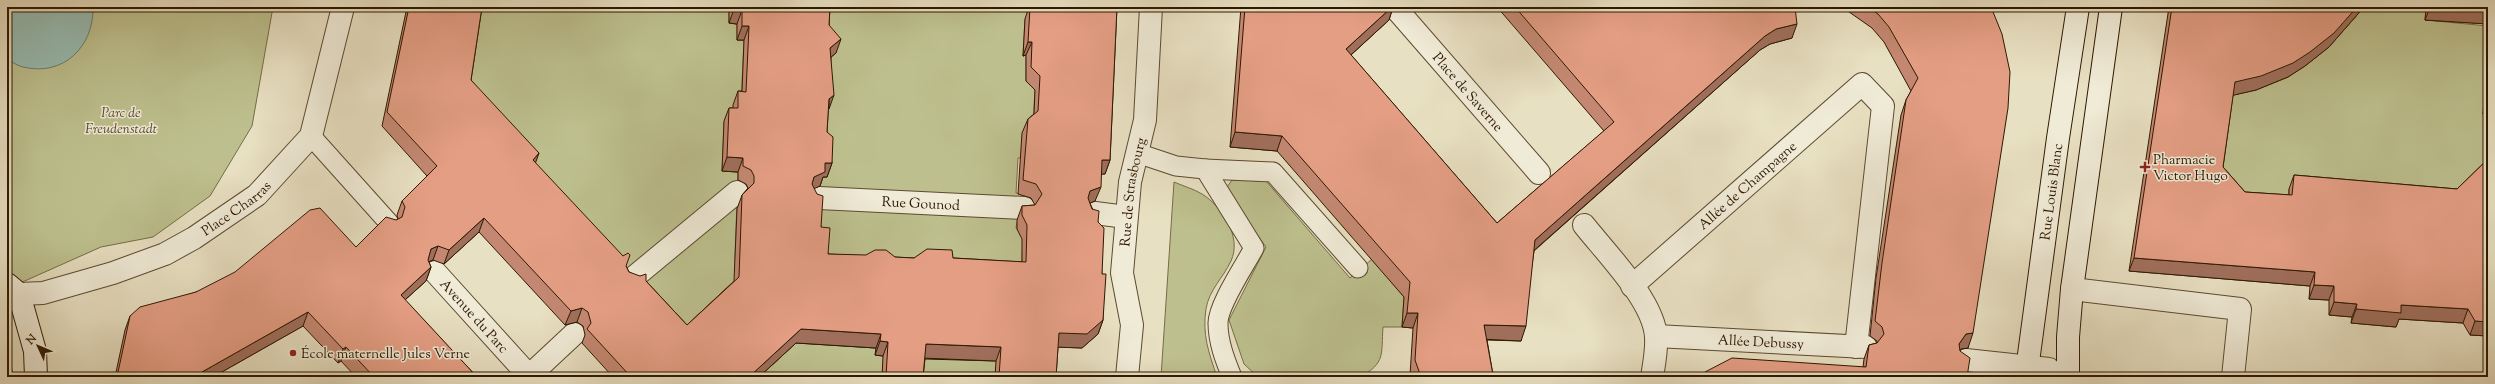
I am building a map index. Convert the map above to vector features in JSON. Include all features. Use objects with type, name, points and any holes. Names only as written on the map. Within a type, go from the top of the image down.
[{"type":"street","name":"Place Charras","points":[[13,289],[43,293],[113,273],[165,254],[194,238],[257,195],[311,136],[343,7]]},
{"type":"street","name":"Rue de Strasbourg","points":[[1127,377],[1132,325],[1122,272],[1130,182],[1145,120],[1151,7]]},
{"type":"street","name":"Rue Louis Blanc","points":[[2026,372],[2078,7]]},
{"type":"street","points":[[2068,377],[2068,337],[2072,289],[2112,7]]},
{"type":"street","name":"Place de Saverne","points":[[1398,11],[1538,173]]},
{"type":"street","name":"Allée de Champagne","points":[[1632,286],[1862,84],[1883,106],[1861,347]]},
{"type":"street","points":[[633,278],[737,192]]},
{"type":"street","name":"Rue Gounod","points":[[819,198],[1024,208]]},
{"type":"street","points":[[1095,213],[1126,217]]},
{"type":"street","points":[[1584,225],[1632,286],[1648,312],[1656,336],[1652,377]]},
{"type":"street","name":"Avenue du Parc","points":[[435,272],[530,376]]},
{"type":"street","points":[[13,289],[35,350],[36,377]]},
{"type":"street","points":[[2072,289],[2240,309],[2233,377]]},
{"type":"street","points":[[530,376],[574,334]]},
{"type":"street","name":"Allée Debussy","points":[[1656,336],[1861,347]]},
{"type":"street","points":[[1966,360],[2026,372],[2049,369],[2049,377]]},
{"type":"lane","points":[[311,136],[388,223]]},
{"type":"lane","points":[[1137,153],[1176,166],[1205,169],[1273,172],[1358,268]]},
{"type":"lane","points":[[1205,169],[1254,248],[1230,291],[1218,322],[1221,348],[1232,377]]},
{"type":"green space","name":"Parc de Freudenstadt","points":[[7,7],[273,7],[252,126],[210,196],[153,237],[101,247],[18,284],[7,275]]},
{"type":"green space","points":[[477,7],[729,7],[729,23],[737,24],[737,40],[744,40],[741,106],[733,122],[724,122],[722,171],[738,172],[735,258],[740,294],[692,329],[618,270],[465,74]]},
{"type":"green space","points":[[828,7],[1033,7],[1025,19],[1023,56],[1026,55],[1026,81],[1035,90],[1033,125],[1022,158],[1018,158],[1016,193],[1025,194],[1024,217],[1017,222],[1016,228],[1023,236],[1021,281],[829,272],[817,230],[820,177],[827,177],[825,112],[829,108]]},
{"type":"green space","points":[[2364,7],[2426,9],[2425,20],[2488,26],[2488,85],[2483,114],[2488,115],[2488,178],[2452,203],[2289,189],[2287,209],[2217,185],[2230,96],[2253,90],[2273,82],[2306,64],[2334,40]]},
{"type":"green space","points":[[1232,180],[1266,181],[1350,278],[1372,259],[1404,297],[1402,327],[1383,327],[1382,351],[1380,357],[1374,367],[1368,372],[1360,377],[1258,377],[1244,364],[1229,320],[1266,247],[1225,190]]},
{"type":"green space","points":[[1174,182],[1199,192],[1210,200],[1223,215],[1232,233],[1234,252],[1228,267],[1210,296],[1205,318],[1207,344],[1217,377],[1161,377]]},
{"type":"green space","points":[[7,339],[13,377],[7,377]]},
{"type":"green space","points":[[791,342],[876,348],[876,355],[921,358],[1003,344],[995,377],[759,377],[781,357]]},
{"type":"water","points":[[7,7],[93,7],[92,21],[82,46],[74,55],[63,63],[38,69],[23,67],[7,59]]},
{"type":"building","points":[[409,7],[482,7],[471,80],[539,153],[533,160],[623,256],[628,253],[630,255],[626,266],[629,272],[640,276],[646,274],[646,281],[687,325],[739,277],[742,195],[754,183],[754,176],[751,170],[743,166],[743,158],[727,157],[729,108],[738,108],[738,91],[746,92],[749,26],[742,26],[742,10],[734,9],[734,7],[830,7],[829,25],[841,39],[830,48],[834,95],[829,99],[827,132],[833,137],[832,163],[825,163],[825,172],[814,177],[812,184],[817,194],[823,196],[821,227],[830,228],[828,254],[866,255],[875,250],[886,250],[895,257],[914,258],[927,249],[952,250],[953,258],[1026,262],[1027,225],[1022,215],[1022,206],[1035,205],[1042,194],[1036,184],[1023,180],[1028,119],[1038,111],[1040,76],[1031,67],[1032,42],[1028,42],[1030,7],[1117,7],[1110,160],[1102,160],[1101,187],[1090,191],[1088,198],[1092,209],[1099,211],[1098,222],[1104,228],[1102,274],[1106,274],[1103,320],[1087,334],[1059,333],[1056,377],[999,377],[1001,347],[926,344],[923,377],[886,377],[888,342],[880,341],[881,334],[801,329],[749,377],[631,377],[587,329],[591,323],[588,312],[582,308],[571,311],[484,218],[449,250],[438,246],[431,249],[428,260],[431,267],[401,295],[477,377],[374,377],[346,347],[343,349],[308,312],[202,372],[201,377],[117,377],[130,316],[140,307],[196,292],[235,272],[310,210],[320,208],[356,247],[386,217],[396,220],[402,217],[405,207],[402,201],[437,166],[387,112]]},
{"type":"building","points":[[1245,7],[1392,7],[1346,49],[1497,223],[1614,122],[1515,7],[1795,7],[1797,24],[1776,29],[1765,36],[1535,240],[1526,326],[1484,325],[1493,377],[1421,377],[1415,360],[1418,313],[1407,313],[1410,282],[1282,136],[1235,132]]},
{"type":"building","points":[[1868,7],[1991,7],[2002,34],[2010,72],[2008,108],[1973,333],[1966,334],[1959,344],[1960,351],[1970,358],[1967,377],[1701,377],[1705,372],[1732,358],[1866,367],[1869,345],[1877,343],[1884,334],[1882,327],[1875,321],[1882,263],[1906,100],[1918,78],[1889,27],[1878,14]]},
{"type":"building","points":[[2172,7],[2357,7],[2334,33],[2293,63],[2261,76],[2235,82],[2223,167],[2245,192],[2292,195],[2294,175],[2457,189],[2488,159],[2488,322],[2475,321],[2468,309],[2401,305],[2401,313],[2356,309],[2357,304],[2334,302],[2334,286],[2314,285],[2315,272],[2134,258]]},
{"type":"building","points":[[2437,7],[2488,7],[2488,10]]},
{"type":"place","name":"Pharmacie Victor Hugo","points":[[2145,167]]},
{"type":"place","name":"École maternelle Jules Verne","points":[[293,353]]}]
